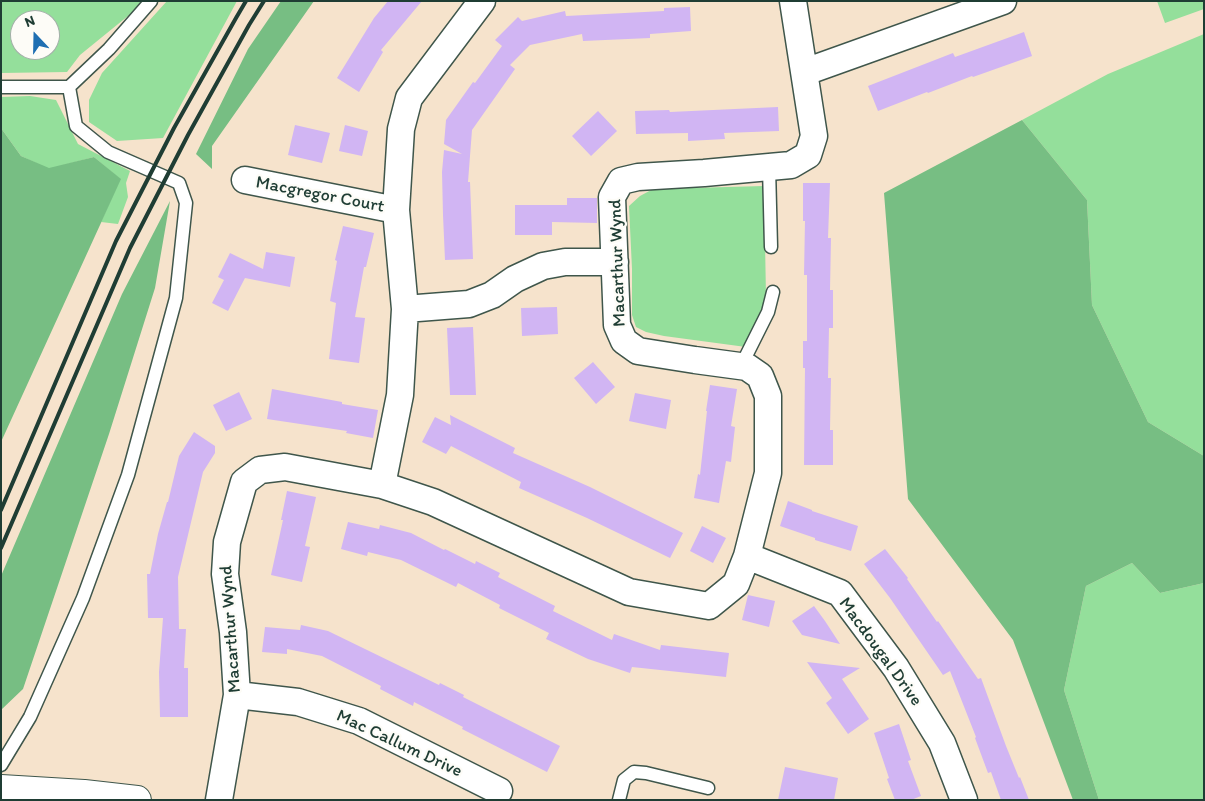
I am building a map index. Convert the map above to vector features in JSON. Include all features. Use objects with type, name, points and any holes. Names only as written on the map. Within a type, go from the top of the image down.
[{"type":"main road","points":[[1,789],[84,794],[137,800]]},
{"type":"street","points":[[382,485],[400,395],[405,309],[396,210],[400,129],[409,98],[482,1]]},
{"type":"street","name":"Macarthur Wynd","points":[[219,800],[237,695],[233,632],[225,574],[227,542],[244,482],[260,470],[285,467],[382,485],[433,502],[629,592],[710,606],[736,584],[747,556],[768,473],[768,396],[760,376],[747,367],[638,351],[624,341],[618,325],[612,197],[621,181],[638,177],[791,166],[808,155],[814,136],[793,1]]},
{"type":"street","points":[[805,72],[1003,1]]},
{"type":"street","name":"Macgregor Court","points":[[244,180],[396,210]]},
{"type":"street","points":[[405,309],[469,304],[492,295],[515,279],[543,266],[566,262],[615,262]]},
{"type":"street","name":"Macdougal Drive","points":[[747,556],[840,593],[896,668],[942,743],[964,800]]},
{"type":"street","name":"Mac Callum Drive","points":[[237,695],[298,702],[359,721],[499,791]]},
{"type":"lane","points":[[1,87],[69,87],[110,49],[151,1]]},
{"type":"lane","points":[[1,765],[30,718],[83,598],[128,475],[176,298],[186,203],[179,183],[108,152],[76,126],[69,87]]},
{"type":"lane","points":[[769,167],[771,247]]},
{"type":"lane","points":[[741,366],[768,312],[773,292]]},
{"type":"lane","points":[[619,800],[624,780],[634,772],[646,773],[708,788]]},
{"type":"green space","points":[[1,1],[142,1],[139,7],[80,55],[67,72],[1,73]]},
{"type":"green space","points":[[167,1],[237,1],[163,138],[117,141],[89,122],[89,100],[102,73]]},
{"type":"green space","points":[[281,1],[314,1],[212,146],[212,169],[196,154],[248,49]]},
{"type":"green space","points":[[1157,1],[1204,1],[1204,9],[1165,23]]},
{"type":"green space","points":[[1204,34],[1204,456],[1148,422],[1092,305],[1087,200],[1022,120],[1108,74]]},
{"type":"green space","points":[[30,96],[56,100],[78,144],[130,171],[126,183],[128,197],[118,224],[101,222],[120,179],[94,157],[49,169],[21,156],[1,128],[1,97]]},
{"type":"green space","points":[[1022,120],[1087,200],[1092,305],[1148,422],[1204,456],[1204,583],[1160,593],[1132,563],[1086,586],[1064,690],[1099,800],[1073,800],[1013,640],[908,499],[884,193]]},
{"type":"green space","points":[[1,128],[21,156],[49,168],[94,157],[121,179],[1,442]]},
{"type":"green space","points":[[764,186],[766,297],[763,309],[746,347],[664,336],[646,332],[636,327],[632,315],[629,206],[640,196],[653,189]]},
{"type":"green space","points":[[170,201],[155,288],[109,434],[23,689],[1,710],[1,576],[122,294]]},
{"type":"green space","points":[[1132,563],[1160,593],[1204,583],[1204,800],[1099,800],[1064,690],[1086,586]]},
{"type":"building","points":[[388,1],[422,1],[381,50],[383,52],[359,92],[337,78],[374,18]]},
{"type":"building","points":[[690,7],[691,31],[650,34],[650,38],[583,41],[582,34],[530,45],[510,65],[515,69],[472,130],[468,182],[470,182],[473,259],[445,260],[442,172],[444,150],[462,154],[444,144],[446,120],[502,46],[495,40],[518,17],[522,21],[565,11],[566,16],[664,11],[664,8]]},
{"type":"building","points":[[1024,32],[1032,56],[878,111],[868,86],[953,53],[955,57]]},
{"type":"building","points":[[778,107],[779,131],[724,133],[725,139],[688,141],[688,133],[636,134],[635,111],[669,110],[670,112]]},
{"type":"building","points":[[598,111],[617,131],[591,156],[572,136]]},
{"type":"building","points":[[295,125],[330,133],[322,163],[288,155]]},
{"type":"building","points":[[345,125],[368,131],[362,156],[339,151]]},
{"type":"building","points":[[803,183],[830,183],[828,238],[831,238],[830,290],[833,290],[833,328],[829,328],[828,378],[831,378],[830,430],[833,430],[833,465],[804,465],[805,368],[803,368],[803,341],[807,341],[807,275],[804,275],[805,221],[803,221]]},
{"type":"building","points":[[567,198],[597,198],[597,223],[552,222],[552,235],[515,235],[515,205],[567,205]]},
{"type":"building","points":[[343,226],[374,233],[366,267],[364,267],[355,317],[365,318],[359,363],[329,359],[336,303],[330,301],[337,261],[335,260]]},
{"type":"building","points":[[266,252],[295,257],[290,287],[245,278],[228,311],[212,303],[224,280],[218,277],[230,253],[263,269]]},
{"type":"building","points":[[557,307],[558,334],[522,336],[521,308]]},
{"type":"building","points":[[473,327],[476,395],[450,395],[447,328]]},
{"type":"building","points":[[593,362],[615,387],[596,404],[574,378]]},
{"type":"building","points":[[710,385],[737,389],[731,426],[735,427],[731,462],[726,461],[719,503],[694,498],[698,474],[700,475]]},
{"type":"building","points":[[272,389],[378,410],[373,438],[346,433],[347,431],[267,419]]},
{"type":"building","points":[[239,392],[252,419],[226,431],[213,405]]},
{"type":"building","points":[[635,393],[671,400],[666,429],[629,421]]},
{"type":"building","points":[[450,415],[515,448],[513,453],[590,487],[683,533],[670,558],[519,488],[521,482],[451,446],[446,454],[422,442],[435,417],[451,425]]},
{"type":"building","points":[[194,432],[215,446],[215,453],[203,472],[178,577],[179,629],[186,629],[184,668],[188,668],[188,717],[160,717],[159,672],[163,618],[148,618],[147,574],[150,574],[158,534],[179,456]]},
{"type":"building","points":[[287,491],[316,497],[305,546],[310,547],[302,582],[271,575]]},
{"type":"building","points":[[788,501],[858,526],[851,551],[815,540],[815,538],[780,526]]},
{"type":"building","points":[[348,522],[379,529],[380,525],[411,533],[475,564],[476,561],[500,573],[498,577],[555,606],[553,611],[612,640],[614,634],[660,650],[661,645],[729,653],[726,677],[632,667],[630,673],[588,659],[546,639],[549,633],[499,608],[500,605],[458,583],[456,587],[401,560],[368,552],[367,556],[341,549]]},
{"type":"building","points":[[702,526],[726,538],[713,563],[690,551]]},
{"type":"building","points":[[885,549],[908,578],[978,679],[981,678],[1006,746],[1029,800],[1001,800],[991,772],[988,773],[950,671],[943,675],[864,564]]},
{"type":"building","points":[[748,595],[775,601],[769,627],[742,620]]},
{"type":"building","points":[[814,606],[840,644],[802,635],[792,621]]},
{"type":"building","points":[[301,625],[328,631],[439,685],[440,683],[464,695],[463,697],[560,746],[547,772],[462,729],[463,727],[414,702],[413,706],[380,689],[381,686],[322,656],[287,649],[287,654],[262,652],[265,627],[300,630]]},
{"type":"building","points":[[807,662],[860,668],[842,679],[869,719],[848,734],[826,703],[832,698]]},
{"type":"building","points":[[899,724],[911,760],[908,761],[921,796],[911,800],[895,800],[874,733]]},
{"type":"building","points":[[785,767],[838,778],[834,800],[778,800]]},
{"type":"railway","points":[[1,510],[116,241],[174,128],[246,1]]},
{"type":"railway","points":[[1,548],[130,248],[188,135],[264,1]]}]
